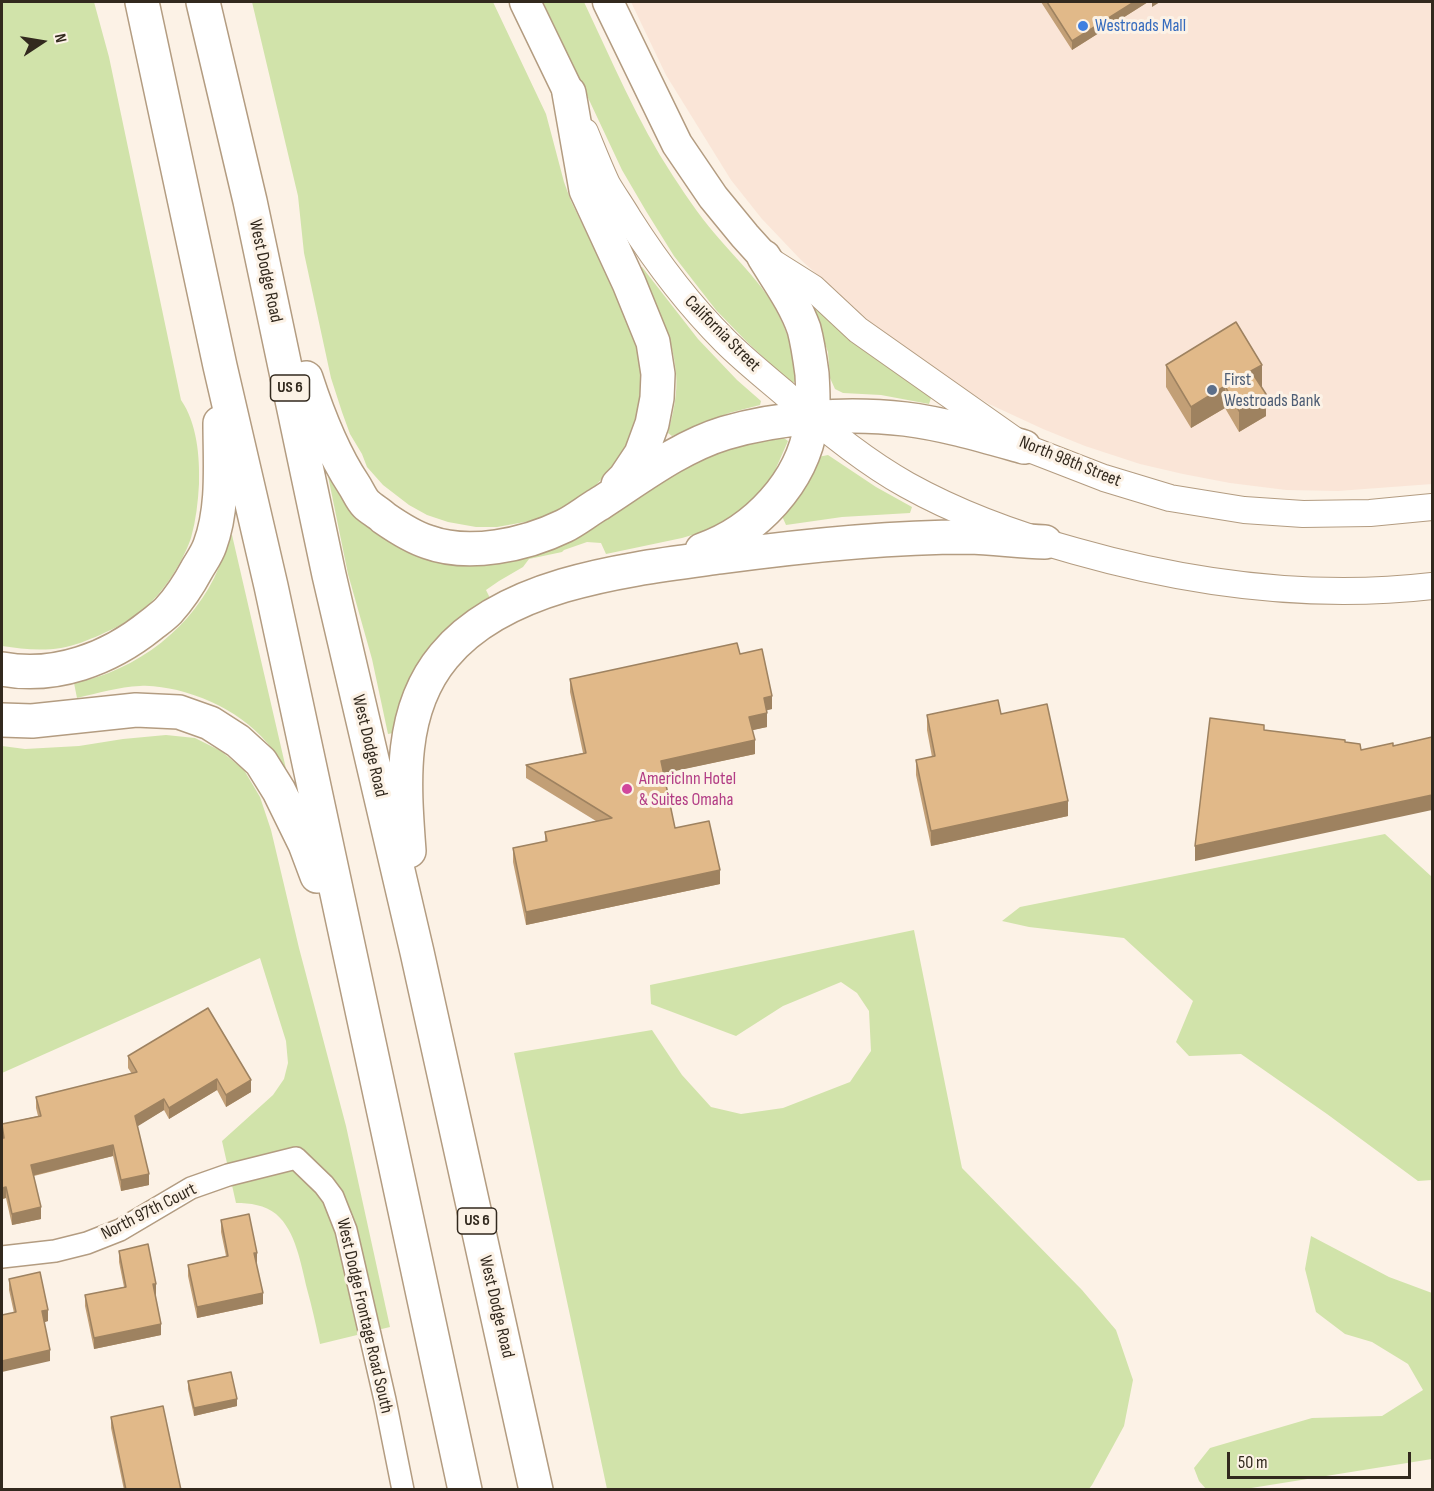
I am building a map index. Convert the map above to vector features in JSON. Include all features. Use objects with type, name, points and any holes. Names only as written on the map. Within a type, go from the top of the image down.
[{"type":"highway","points":[[142,2],[220,366],[271,586],[465,1490]]},
{"type":"highway","name":"West Dodge Road","points":[[203,2],[250,201],[332,587],[417,952],[537,1490]]},
{"type":"highway","points":[[569,93],[586,190],[630,283],[652,342],[658,374],[657,398],[652,424],[641,454],[625,478],[602,502]]},
{"type":"highway","points":[[250,201],[317,414],[343,469],[366,504],[397,527],[428,542],[458,548],[494,548],[523,542],[565,526],[649,471],[687,450],[722,434],[755,425],[812,418],[860,416],[905,419],[954,428],[1024,447]]},
{"type":"highway","points":[[683,557],[731,537],[764,512],[793,475],[804,450],[811,425],[813,389],[810,352],[804,330],[796,309],[764,257]]},
{"type":"highway","points":[[2,669],[46,671],[76,666],[111,653],[136,637],[168,611],[188,585],[210,547],[218,518],[220,366]]},
{"type":"highway","points":[[417,952],[407,816],[407,748],[411,724],[429,678],[444,656],[462,638],[486,620],[516,603],[551,590],[634,568],[855,542],[969,537],[1045,542]]},
{"type":"highway","points":[[2,720],[32,721],[136,710],[179,712],[210,723],[238,741],[261,762],[279,791],[305,844],[351,964]]},
{"type":"main road","name":"California Street","points":[[525,2],[569,93]]},
{"type":"main road","points":[[608,2],[677,144],[713,197],[764,257]]},
{"type":"street","name":"California Street","points":[[569,93],[607,184],[649,249],[682,294],[726,342],[812,418],[858,453],[905,484],[946,505],[994,525],[1045,542]]},
{"type":"street","name":"North 98th Street","points":[[764,257],[813,288],[858,330],[1024,447],[1104,478],[1170,498],[1244,510],[1303,514],[1370,513],[1432,507]]},
{"type":"street","points":[[1045,542],[1117,563],[1253,587],[1345,591],[1401,590],[1432,586]]},
{"type":"street","name":"North 97th Court","points":[[2,1257],[55,1251],[87,1243],[120,1230],[191,1188],[228,1175],[296,1158]]},
{"type":"street","name":"West Dodge Frontage Road South","points":[[296,1158],[333,1197],[346,1230],[403,1490]]},
{"type":"shaded area","points":[[631,2],[1432,2],[1432,484],[1338,491],[1286,490],[1230,483],[1140,464],[1085,446],[989,404],[889,339],[801,260],[762,219],[731,180],[666,75]]},
{"type":"green space","points":[[2,2],[94,2],[109,57],[181,400],[191,419],[199,463],[197,504],[191,538],[183,557],[165,586],[133,618],[81,643],[54,649],[2,646]]},
{"type":"green space","points":[[252,2],[493,2],[546,114],[571,201],[637,340],[644,384],[636,429],[626,448],[596,485],[559,511],[536,520],[497,527],[476,527],[448,522],[427,515],[409,505],[383,485],[367,467],[350,434],[331,378],[304,253],[298,196]]},
{"type":"green space","points":[[543,2],[584,2],[636,112],[673,176],[690,202],[754,278],[775,307],[793,356],[797,379],[792,384],[716,310],[674,256],[622,170]]},
{"type":"green space","points":[[642,267],[698,339],[737,380],[761,401],[760,405],[729,413],[672,436],[668,433],[676,396],[674,359],[662,319],[639,268]]},
{"type":"green space","points":[[812,303],[932,395],[929,404],[881,395],[843,393],[835,389],[830,378],[828,352],[811,306]]},
{"type":"green space","points":[[781,436],[788,441],[773,475],[753,500],[732,517],[709,530],[606,554],[601,543],[587,542],[562,552],[529,559],[523,567],[486,590],[490,598],[484,601],[411,688],[393,733],[388,734],[372,659],[348,574],[328,476],[364,515],[546,552],[587,532],[633,498],[694,463],[730,449]]},
{"type":"green space","points":[[828,455],[876,487],[912,507],[910,513],[842,517],[786,525],[782,516],[804,488],[818,457]]},
{"type":"green space","points":[[232,535],[287,773],[278,757],[255,730],[227,710],[194,695],[177,690],[145,686],[116,689],[77,698],[74,683],[97,677],[141,657],[179,626],[208,588],[219,567],[228,536]]},
{"type":"green space","points":[[166,735],[195,738],[221,751],[244,770],[260,797],[271,830],[299,948],[346,1126],[390,1327],[320,1344],[300,1259],[283,1221],[267,1208],[236,1203],[222,1141],[273,1095],[284,1079],[288,1063],[286,1041],[260,958],[2,1073],[2,746],[25,749],[79,746]]},
{"type":"green space","points":[[1385,834],[1432,877],[1432,1180],[1418,1181],[1241,1054],[1189,1056],[1176,1042],[1193,1001],[1124,938],[1029,927],[1002,921],[1020,907]]},
{"type":"green space","points":[[914,930],[962,1168],[1082,1290],[1116,1330],[1133,1380],[1124,1426],[1092,1485],[1088,1490],[607,1489],[514,1053],[652,1030],[682,1075],[711,1107],[741,1114],[783,1108],[850,1082],[871,1051],[869,1011],[857,993],[841,982],[783,1006],[736,1036],[651,1004],[650,985]]},
{"type":"green space","points":[[1311,1236],[1389,1277],[1432,1293],[1432,1459],[1245,1489],[1206,1489],[1199,1481],[1194,1468],[1210,1448],[1312,1418],[1382,1416],[1423,1390],[1408,1364],[1372,1342],[1345,1334],[1316,1312],[1305,1269]]},
{"type":"building","name":"Westroads Mall","points":[[1047,2],[1134,2],[1072,41]]},
{"type":"building","points":[[1236,322],[1262,365],[1251,371],[1266,394],[1239,411],[1225,386],[1191,407],[1166,365]]},
{"type":"building","points":[[737,643],[740,654],[762,649],[772,696],[764,698],[767,713],[749,717],[755,740],[661,761],[675,828],[709,821],[720,870],[526,912],[513,848],[547,841],[545,832],[612,818],[526,765],[586,753],[570,679]]},
{"type":"building","points":[[998,700],[1001,714],[1047,704],[1068,801],[931,831],[916,760],[935,756],[927,715]]},
{"type":"building","points":[[1210,718],[1264,725],[1264,730],[1345,740],[1345,742],[1360,744],[1361,750],[1393,743],[1393,746],[1432,737],[1432,795],[1195,846]]},
{"type":"building","points":[[208,1008],[251,1080],[226,1095],[217,1079],[169,1108],[164,1099],[135,1116],[149,1174],[121,1180],[113,1145],[31,1165],[41,1207],[12,1214],[6,1187],[2,1188],[2,1138],[4,1138],[2,1124],[41,1116],[36,1097],[137,1072],[128,1056]]},
{"type":"building","points":[[249,1214],[257,1253],[254,1253],[263,1293],[197,1307],[188,1265],[228,1256],[221,1220]]},
{"type":"building","points":[[148,1244],[161,1324],[94,1338],[85,1295],[126,1287],[119,1251]]},
{"type":"building","points":[[40,1272],[48,1310],[42,1311],[50,1350],[2,1361],[2,1315],[16,1312],[9,1279]]},
{"type":"building","points":[[231,1372],[237,1399],[194,1408],[188,1381]]},
{"type":"building","points":[[163,1406],[181,1490],[126,1490],[111,1417]]},
{"type":"place","name":"Westroads Mall","points":[[1083,26]]},
{"type":"place","name":"First Westroads Bank","points":[[1212,390]]},
{"type":"place","name":"AmericInn Hotel & Suites Omaha","points":[[627,789]]}]
